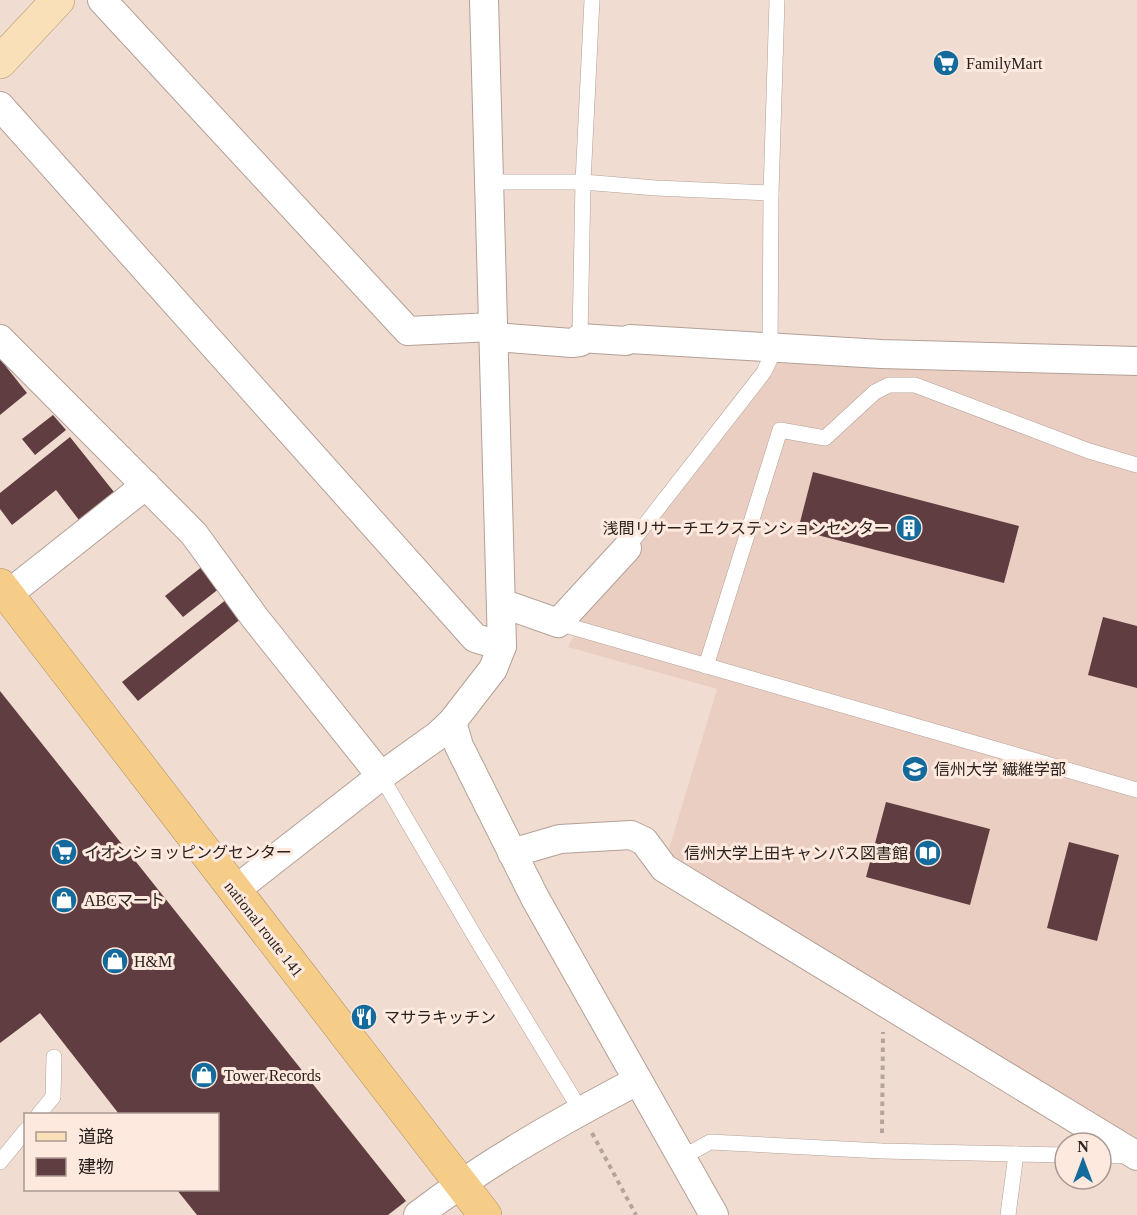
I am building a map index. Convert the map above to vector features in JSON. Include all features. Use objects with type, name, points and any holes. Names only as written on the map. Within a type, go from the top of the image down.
[{"type":"highway","name":"national route 141","points":[[4,590],[485,1215]]},
{"type":"main road","points":[[0,62],[58,0]]},
{"type":"street","points":[[102,0],[408,331],[494,332],[572,343],[580,342],[580,338],[697,342],[770,354],[1137,361]]},
{"type":"street","points":[[234,891],[381,776],[437,736],[452,722],[493,669],[502,646],[484,0]]},
{"type":"street","points":[[0,106],[475,638],[502,646]]},
{"type":"street","points":[[0,339],[194,534],[255,618],[381,776]]},
{"type":"street","points":[[4,590],[146,485]]},
{"type":"street","points":[[501,603],[558,623],[627,548]]},
{"type":"street","points":[[452,722],[459,746],[535,898],[714,1215]]},
{"type":"street","points":[[512,853],[560,839],[631,835],[644,841],[664,868],[1137,1156]]},
{"type":"street","points":[[418,1215],[460,1183],[581,1111],[637,1081]]},
{"type":"lane","points":[[580,338],[583,182],[592,0]]},
{"type":"lane","points":[[627,548],[764,372],[770,354],[771,192],[777,0]]},
{"type":"lane","points":[[490,182],[583,182],[656,188],[771,192]]},
{"type":"lane","points":[[706,666],[780,430],[825,438],[875,392],[889,386],[915,385],[1089,451],[1137,465]]},
{"type":"lane","points":[[558,623],[1137,790]]},
{"type":"lane","points":[[381,776],[581,1111]]},
{"type":"lane","points":[[40,1113],[53,1097],[54,1057]]},
{"type":"lane","points":[[0,1162],[24,1133]]},
{"type":"lane","points":[[681,1158],[710,1142],[882,1151],[1053,1155]]},
{"type":"lane","points":[[1008,1215],[1016,1154]]},
{"type":"lane","points":[[1113,1155],[1137,1156]]},
{"type":"path","points":[[882,1151],[883,1002]]},
{"type":"path","points":[[581,1111],[636,1215]]},
{"type":"shaded area","name":"信州大学 繊維学部","points":[[776,363],[1137,375],[1137,1141],[674,864],[669,849],[717,689],[568,647],[588,608]]},
{"type":"building","points":[[0,359],[27,393],[0,415]]},
{"type":"building","points":[[53,415],[66,430],[35,455],[22,439]]},
{"type":"building","points":[[70,437],[114,492],[79,520],[56,490],[12,525],[0,509],[0,493]]},
{"type":"building","name":"浅間リサーチエクステンションセンター","points":[[813,472],[1019,526],[1004,583],[798,530]]},
{"type":"building","points":[[208,562],[225,584],[183,617],[165,596]]},
{"type":"building","points":[[227,599],[242,618],[138,701],[122,682]]},
{"type":"building","points":[[1103,617],[1137,626],[1137,688],[1088,675]]},
{"type":"building","name":"イオンショッピングセンター","points":[[0,691],[406,1201],[388,1215],[197,1215],[178,1191],[219,1191],[219,1113],[118,1113],[40,1013],[0,1043]]},
{"type":"building","name":"信州大学上田キャンパス図書館","points":[[886,802],[990,829],[970,905],[866,877]]},
{"type":"building","points":[[1069,842],[1119,855],[1097,941],[1047,928]]},
{"type":"place","name":"FamilyMart","points":[[946,63]]},
{"type":"place","name":"浅間リサーチエクステンションセンター","points":[[909,528]]},
{"type":"place","name":"信州大学 繊維学部","points":[[915,769]]},
{"type":"place","name":"イオンショッピングセンター","points":[[64,852]]},
{"type":"place","name":"信州大学上田キャンパス図書館","points":[[928,853]]},
{"type":"place","name":"ABCマート","points":[[64,900]]},
{"type":"place","name":"H&M","points":[[115,961]]},
{"type":"place","name":"マサラキッチン","points":[[364,1017]]},
{"type":"place","name":"Tower Records","points":[[204,1075]]}]
